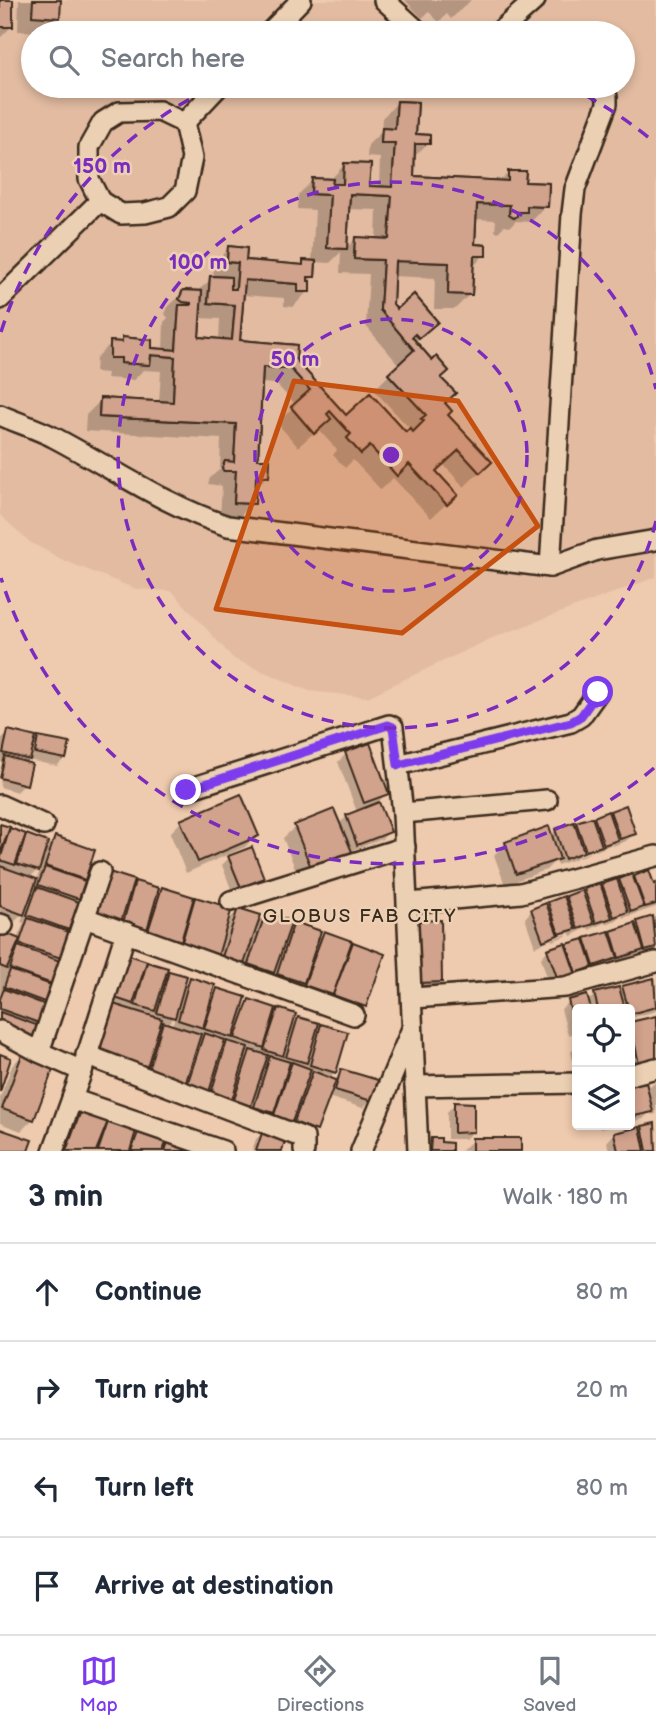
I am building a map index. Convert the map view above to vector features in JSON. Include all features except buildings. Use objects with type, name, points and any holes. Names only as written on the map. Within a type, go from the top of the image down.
[{"type":"street","points":[[281,21],[301,0]]},
{"type":"street","points":[[384,0],[407,21]]},
{"type":"street","points":[[511,21],[535,0]]},
{"type":"street","points":[[184,123],[208,98]]},
{"type":"street","points":[[550,567],[575,189],[607,98]]},
{"type":"street","points":[[159,111],[184,123],[192,158],[185,191],[169,206],[145,213],[121,214],[100,201],[89,179],[89,147],[103,121],[119,112],[159,111]]},
{"type":"street","points":[[0,299],[100,201]]},
{"type":"street","points":[[0,415],[52,436],[200,517],[228,526],[550,567],[597,551],[656,540]]},
{"type":"street","points":[[398,765],[571,722],[581,716],[598,692]]},
{"type":"street","points":[[186,790],[388,725],[393,727],[403,813],[409,903],[418,1151]]},
{"type":"street","points":[[403,813],[547,800]]},
{"type":"street","points":[[0,806],[44,825]]},
{"type":"street","points":[[231,901],[405,847]]},
{"type":"street","points":[[409,903],[522,893],[656,856]]},
{"type":"street","points":[[39,1052],[100,872]]},
{"type":"street","points":[[85,918],[354,1015]]},
{"type":"street","points":[[53,1151],[126,932]]},
{"type":"street","points":[[413,998],[565,987],[656,962]]},
{"type":"street","points":[[361,1151],[414,1024]]},
{"type":"street","points":[[0,1031],[42,1055],[84,1063],[304,1138],[304,1151]]},
{"type":"street","points":[[635,1074],[656,1068]]},
{"type":"street","points":[[415,1086],[572,1083]]},
{"type":"street","points":[[72,1098],[223,1151]]},
{"type":"highlighted area","points":[[294,381],[458,401],[538,526],[402,633],[216,609]]},
{"type":"shaded area","points":[[0,0],[656,0],[656,577],[492,638],[367,697],[309,691],[234,659],[172,591],[136,589],[63,560],[30,542],[0,515]]},
{"type":"district","name":"GLOBUS FAB CITY","points":[[360,915]]},
{"type":"route","points":[[186,790],[388,725],[393,727],[398,765],[571,722],[581,716],[598,692]]}]
